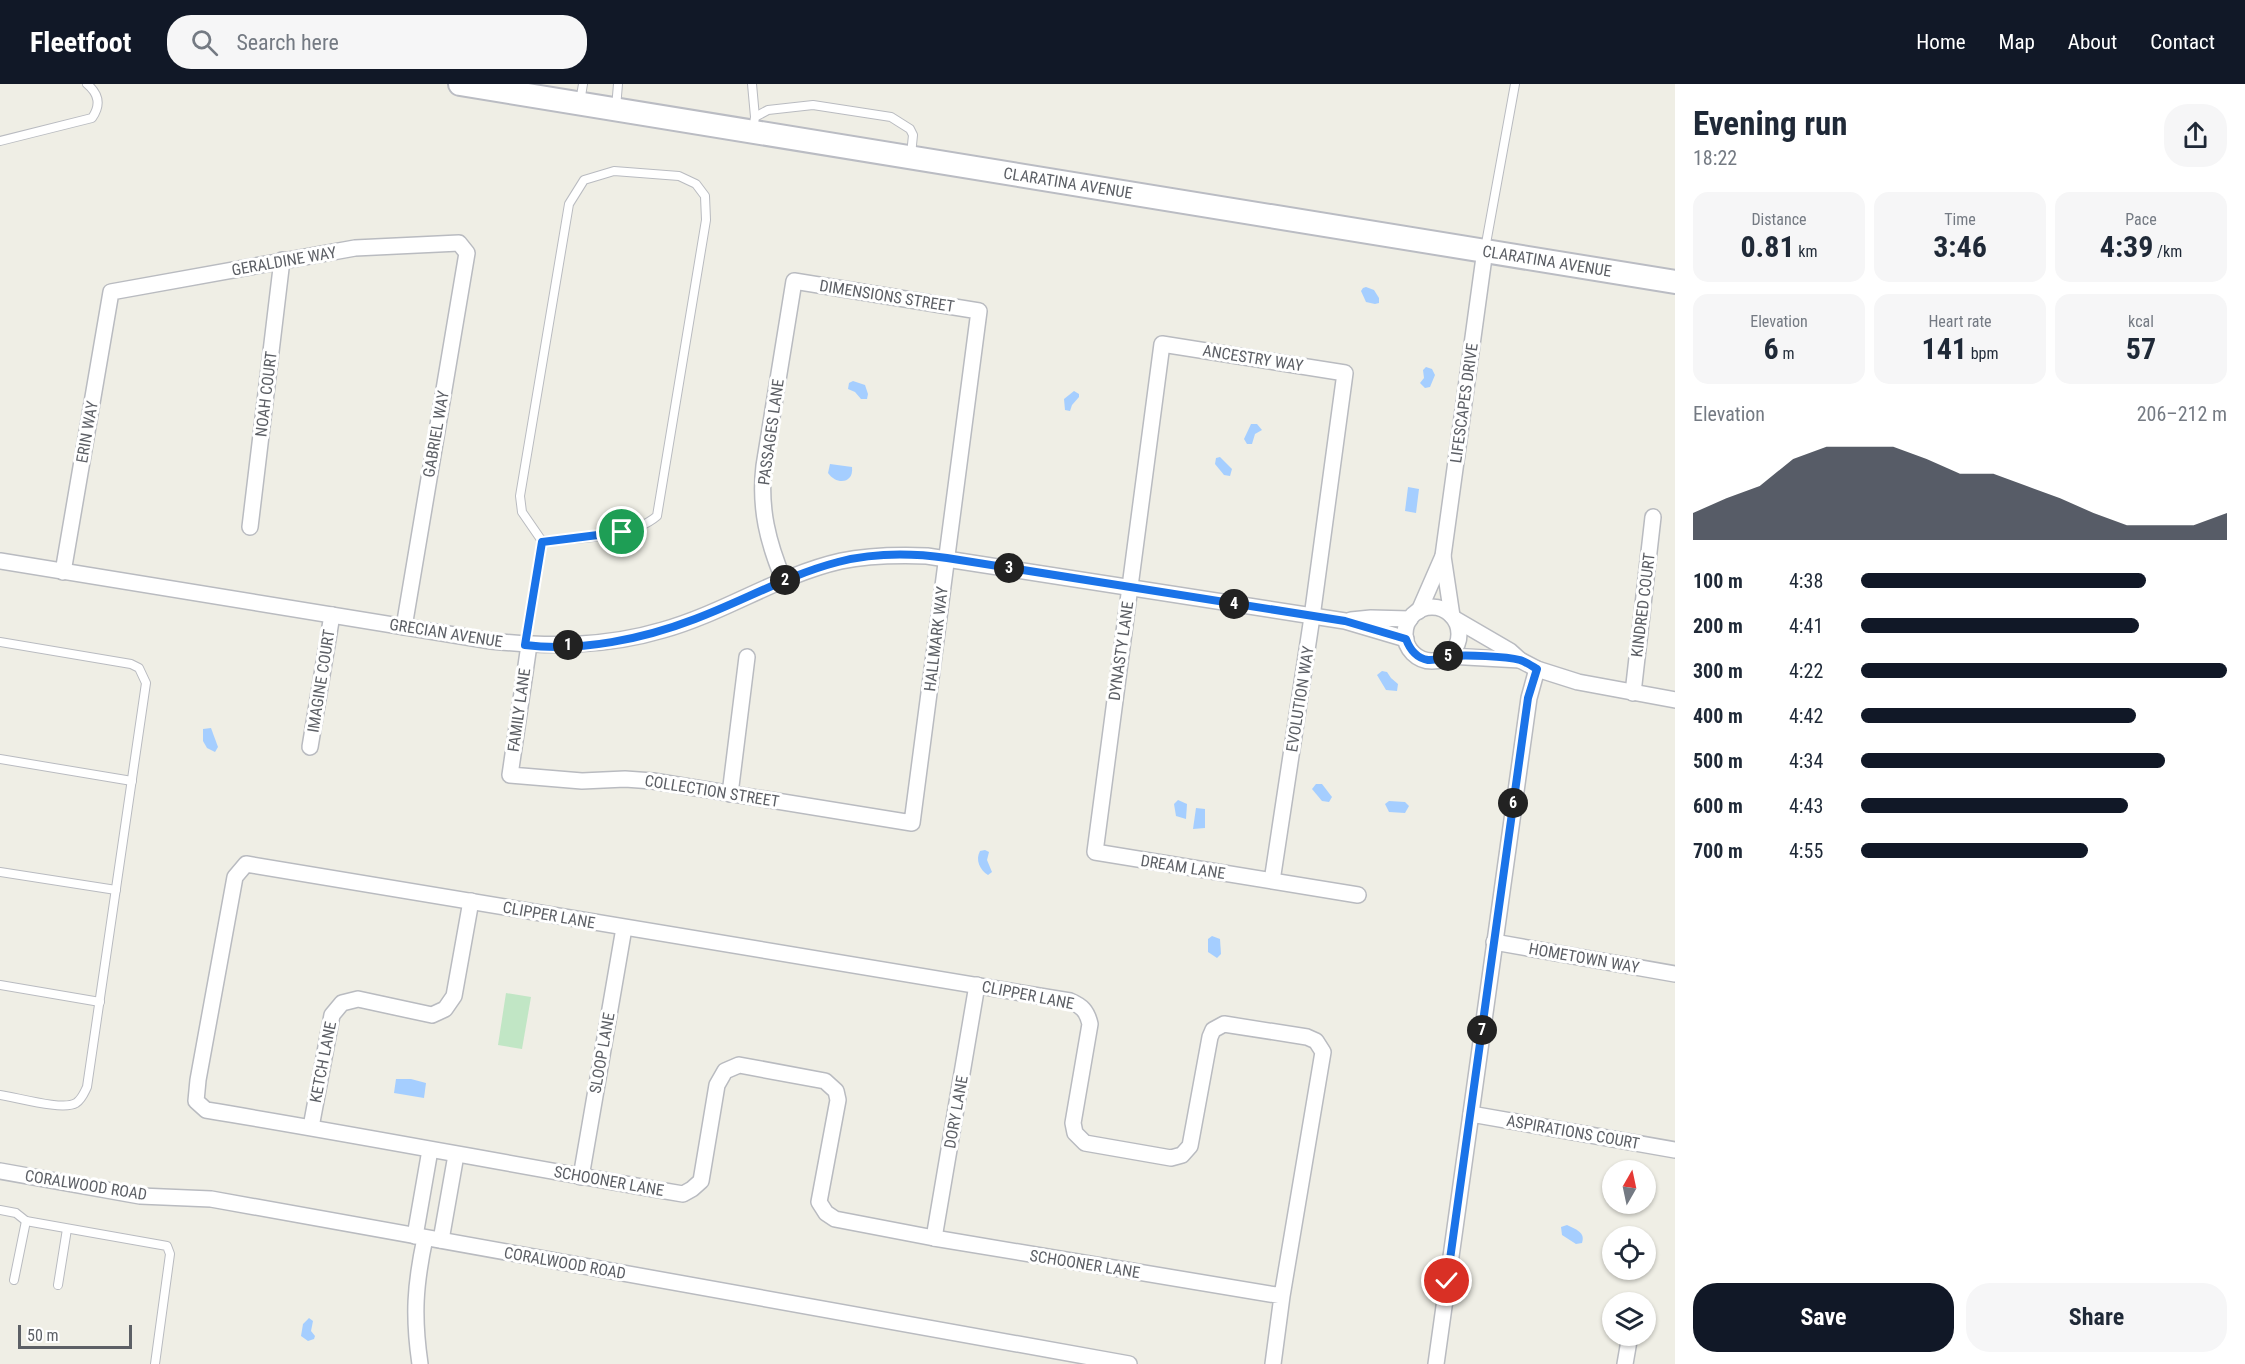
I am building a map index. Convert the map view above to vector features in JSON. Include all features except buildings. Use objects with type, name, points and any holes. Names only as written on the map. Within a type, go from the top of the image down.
[{"type":"main road","name":"CLARATINA AVENUE","points":[[460,84],[581,94],[615,110],[754,124],[910,157],[1675,282]]},
{"type":"street","name":"GERALDINE WAY","points":[[111,292],[355,248],[459,243]]},
{"type":"street","name":"GABRIEL WAY","points":[[404,627],[467,253],[459,243]]},
{"type":"street","name":"LIFESCAPES DRIVE","points":[[1453,617],[1443,556],[1485,250]]},
{"type":"street","name":"NOAH COURT","points":[[250,527],[282,260]]},
{"type":"street","name":"DIMENSIONS STREET","points":[[794,281],[979,311]]},
{"type":"street","name":"PASSAGES LANE","points":[[784,581],[768,542],[762,489],[794,281]]},
{"type":"street","name":"ERIN WAY","points":[[63,572],[111,292]]},
{"type":"street","name":"HALLMARK WAY","points":[[912,824],[979,311]]},
{"type":"street","name":"ANCESTRY WAY","points":[[1162,344],[1345,373]]},
{"type":"street","name":"DYNASTY LANE","points":[[1095,852],[1162,344]]},
{"type":"street","name":"EVOLUTION WAY","points":[[1272,881],[1312,617],[1345,373]]},
{"type":"street","name":"KINDRED COURT","points":[[1633,693],[1653,517]]},
{"type":"street","name":"GRECIAN AVENUE","points":[[0,561],[527,645],[596,644],[663,630],[695,619],[784,581],[841,561],[869,556],[898,555],[947,558],[1345,621],[1406,639]]},
{"type":"street","name":"LIFESCAPES DRIVE","points":[[1414,615],[1443,556]]},
{"type":"street","points":[[1520,660],[1448,656],[1438,660],[1427,660],[1410,649],[1406,639],[1406,629],[1414,615],[1427,608],[1437,607],[1537,669],[1578,682],[1675,700]]},
{"type":"street","name":"IMAGINE COURT","points":[[310,747],[332,615]]},
{"type":"street","name":"GRECIAN AVENUE","points":[[1345,621],[1414,615]]},
{"type":"street","points":[[1448,656],[1455,648],[1458,638],[1459,628],[1453,617]]},
{"type":"street","name":"FAMILY LANE","points":[[510,775],[527,645]]},
{"type":"street","points":[[730,794],[747,657]]},
{"type":"street","points":[[1436,1364],[1528,698],[1537,669]]},
{"type":"street","name":"COLLECTION STREET","points":[[510,775],[582,781],[625,779],[653,781],[912,824]]},
{"type":"street","name":"DREAM LANE","points":[[1095,852],[1358,895]]},
{"type":"street","name":"CLIPPER LANE","points":[[246,864],[1070,1001],[1080,1005],[1088,1014],[1090,1024],[1073,1124],[1074,1133],[1085,1143],[1171,1158],[1182,1155],[1190,1146],[1213,1030],[1224,1024],[1306,1037],[1316,1041],[1323,1052],[1282,1296],[1273,1364]]},
{"type":"street","name":"SCHOONER LANE","points":[[246,864],[235,876],[196,1101],[206,1110],[683,1194],[701,1181],[717,1085],[725,1071],[739,1065],[825,1081],[836,1090],[838,1100],[819,1202],[826,1214],[835,1219],[934,1238],[1282,1296]]},
{"type":"street","name":"KETCH LANE","points":[[311,1127],[332,1015],[342,1003],[357,999],[432,1015],[445,1009],[454,996],[471,901]]},
{"type":"street","name":"SLOOP LANE","points":[[581,1177],[624,928]]},
{"type":"street","name":"HOMETOWN WAY","points":[[1494,942],[1675,974]]},
{"type":"street","name":"DORY LANE","points":[[934,1238],[978,985]]},
{"type":"street","name":"ASPIRATIONS COURT","points":[[1471,1114],[1675,1150]]},
{"type":"street","points":[[420,1364],[415,1333],[415,1302],[430,1150]]},
{"type":"street","points":[[441,1240],[456,1155]]},
{"type":"street","name":"CORALWOOD ROAD","points":[[0,1171],[140,1196],[211,1199],[1130,1364]]},
{"type":"street","points":[[1625,1364],[1628,1346]]},
{"type":"lane","points":[[0,141],[92,118],[98,107],[98,99],[97,94],[87,84]]},
{"type":"lane","points":[[615,110],[618,84]]},
{"type":"lane","points":[[752,84],[754,124]]},
{"type":"lane","points":[[1485,250],[1515,84]]},
{"type":"lane","points":[[754,124],[768,110],[813,105],[891,117],[910,129],[913,135],[910,157]]},
{"type":"lane","points":[[527,645],[542,542],[522,512],[520,496],[569,204],[584,180],[614,171],[679,176],[696,184],[705,196],[706,220],[657,516],[648,523],[622,532],[542,542]]},
{"type":"lane","points":[[0,642],[131,664],[139,668],[146,683],[87,1087],[75,1104],[62,1105],[0,1095]]},
{"type":"lane","points":[[0,759],[132,781]]},
{"type":"lane","points":[[0,872],[116,890]]},
{"type":"lane","points":[[0,985],[99,1002]]},
{"type":"lane","points":[[0,1210],[16,1213],[26,1221],[167,1246],[170,1254],[155,1364]]},
{"type":"lane","points":[[14,1280],[26,1221]]},
{"type":"lane","points":[[58,1285],[67,1229]]},
{"type":"green space","points":[[506,993],[531,997],[522,1049],[498,1045]]},
{"type":"water","points":[[1366,287],[1374,290],[1379,303],[1366,302],[1361,291]]},
{"type":"water","points":[[1426,367],[1432,369],[1435,375],[1430,387],[1425,388],[1420,383],[1424,378],[1423,370]]},
{"type":"water","points":[[853,381],[865,385],[867,399],[861,399],[855,392],[848,389],[849,383]]},
{"type":"water","points":[[1074,391],[1079,394],[1079,397],[1070,411],[1065,410],[1064,399]]},
{"type":"water","points":[[1251,424],[1257,424],[1262,430],[1255,434],[1252,444],[1247,444],[1244,439]]},
{"type":"water","points":[[1220,457],[1232,469],[1230,476],[1224,475],[1215,464],[1216,458]]},
{"type":"water","points":[[830,464],[852,467],[850,477],[844,481],[835,480],[828,473]]},
{"type":"water","points":[[1408,487],[1419,489],[1416,513],[1405,511]]},
{"type":"water","points":[[1382,671],[1387,672],[1398,684],[1397,691],[1386,690],[1377,675]]},
{"type":"water","points":[[211,728],[218,747],[215,752],[207,748],[203,741],[203,729]]},
{"type":"water","points":[[1316,784],[1322,784],[1332,797],[1329,802],[1322,801],[1312,789]]},
{"type":"water","points":[[1178,800],[1187,804],[1186,819],[1176,816],[1174,804]]},
{"type":"water","points":[[1389,801],[1405,802],[1409,806],[1405,813],[1389,812],[1385,804]]},
{"type":"water","points":[[1196,808],[1205,809],[1205,828],[1193,829]]},
{"type":"water","points":[[980,851],[989,852],[987,860],[992,872],[988,875],[978,861]]},
{"type":"water","points":[[1212,936],[1220,939],[1221,954],[1217,958],[1208,952],[1208,939]]},
{"type":"water","points":[[396,1079],[411,1079],[426,1083],[424,1098],[394,1093]]},
{"type":"water","points":[[1567,1225],[1581,1234],[1582,1243],[1576,1244],[1562,1235],[1561,1227]]},
{"type":"water","points":[[309,1318],[313,1321],[311,1331],[315,1336],[314,1339],[308,1341],[301,1336],[303,1324]]},
{"type":"route","points":[[622,532],[542,542],[525,645],[596,644],[630,638],[695,619],[812,569],[869,556],[898,555],[947,558],[1345,621],[1406,639],[1410,649],[1427,660],[1438,660],[1448,656],[1497,658],[1520,660],[1537,669],[1528,698],[1447,1281]]}]
